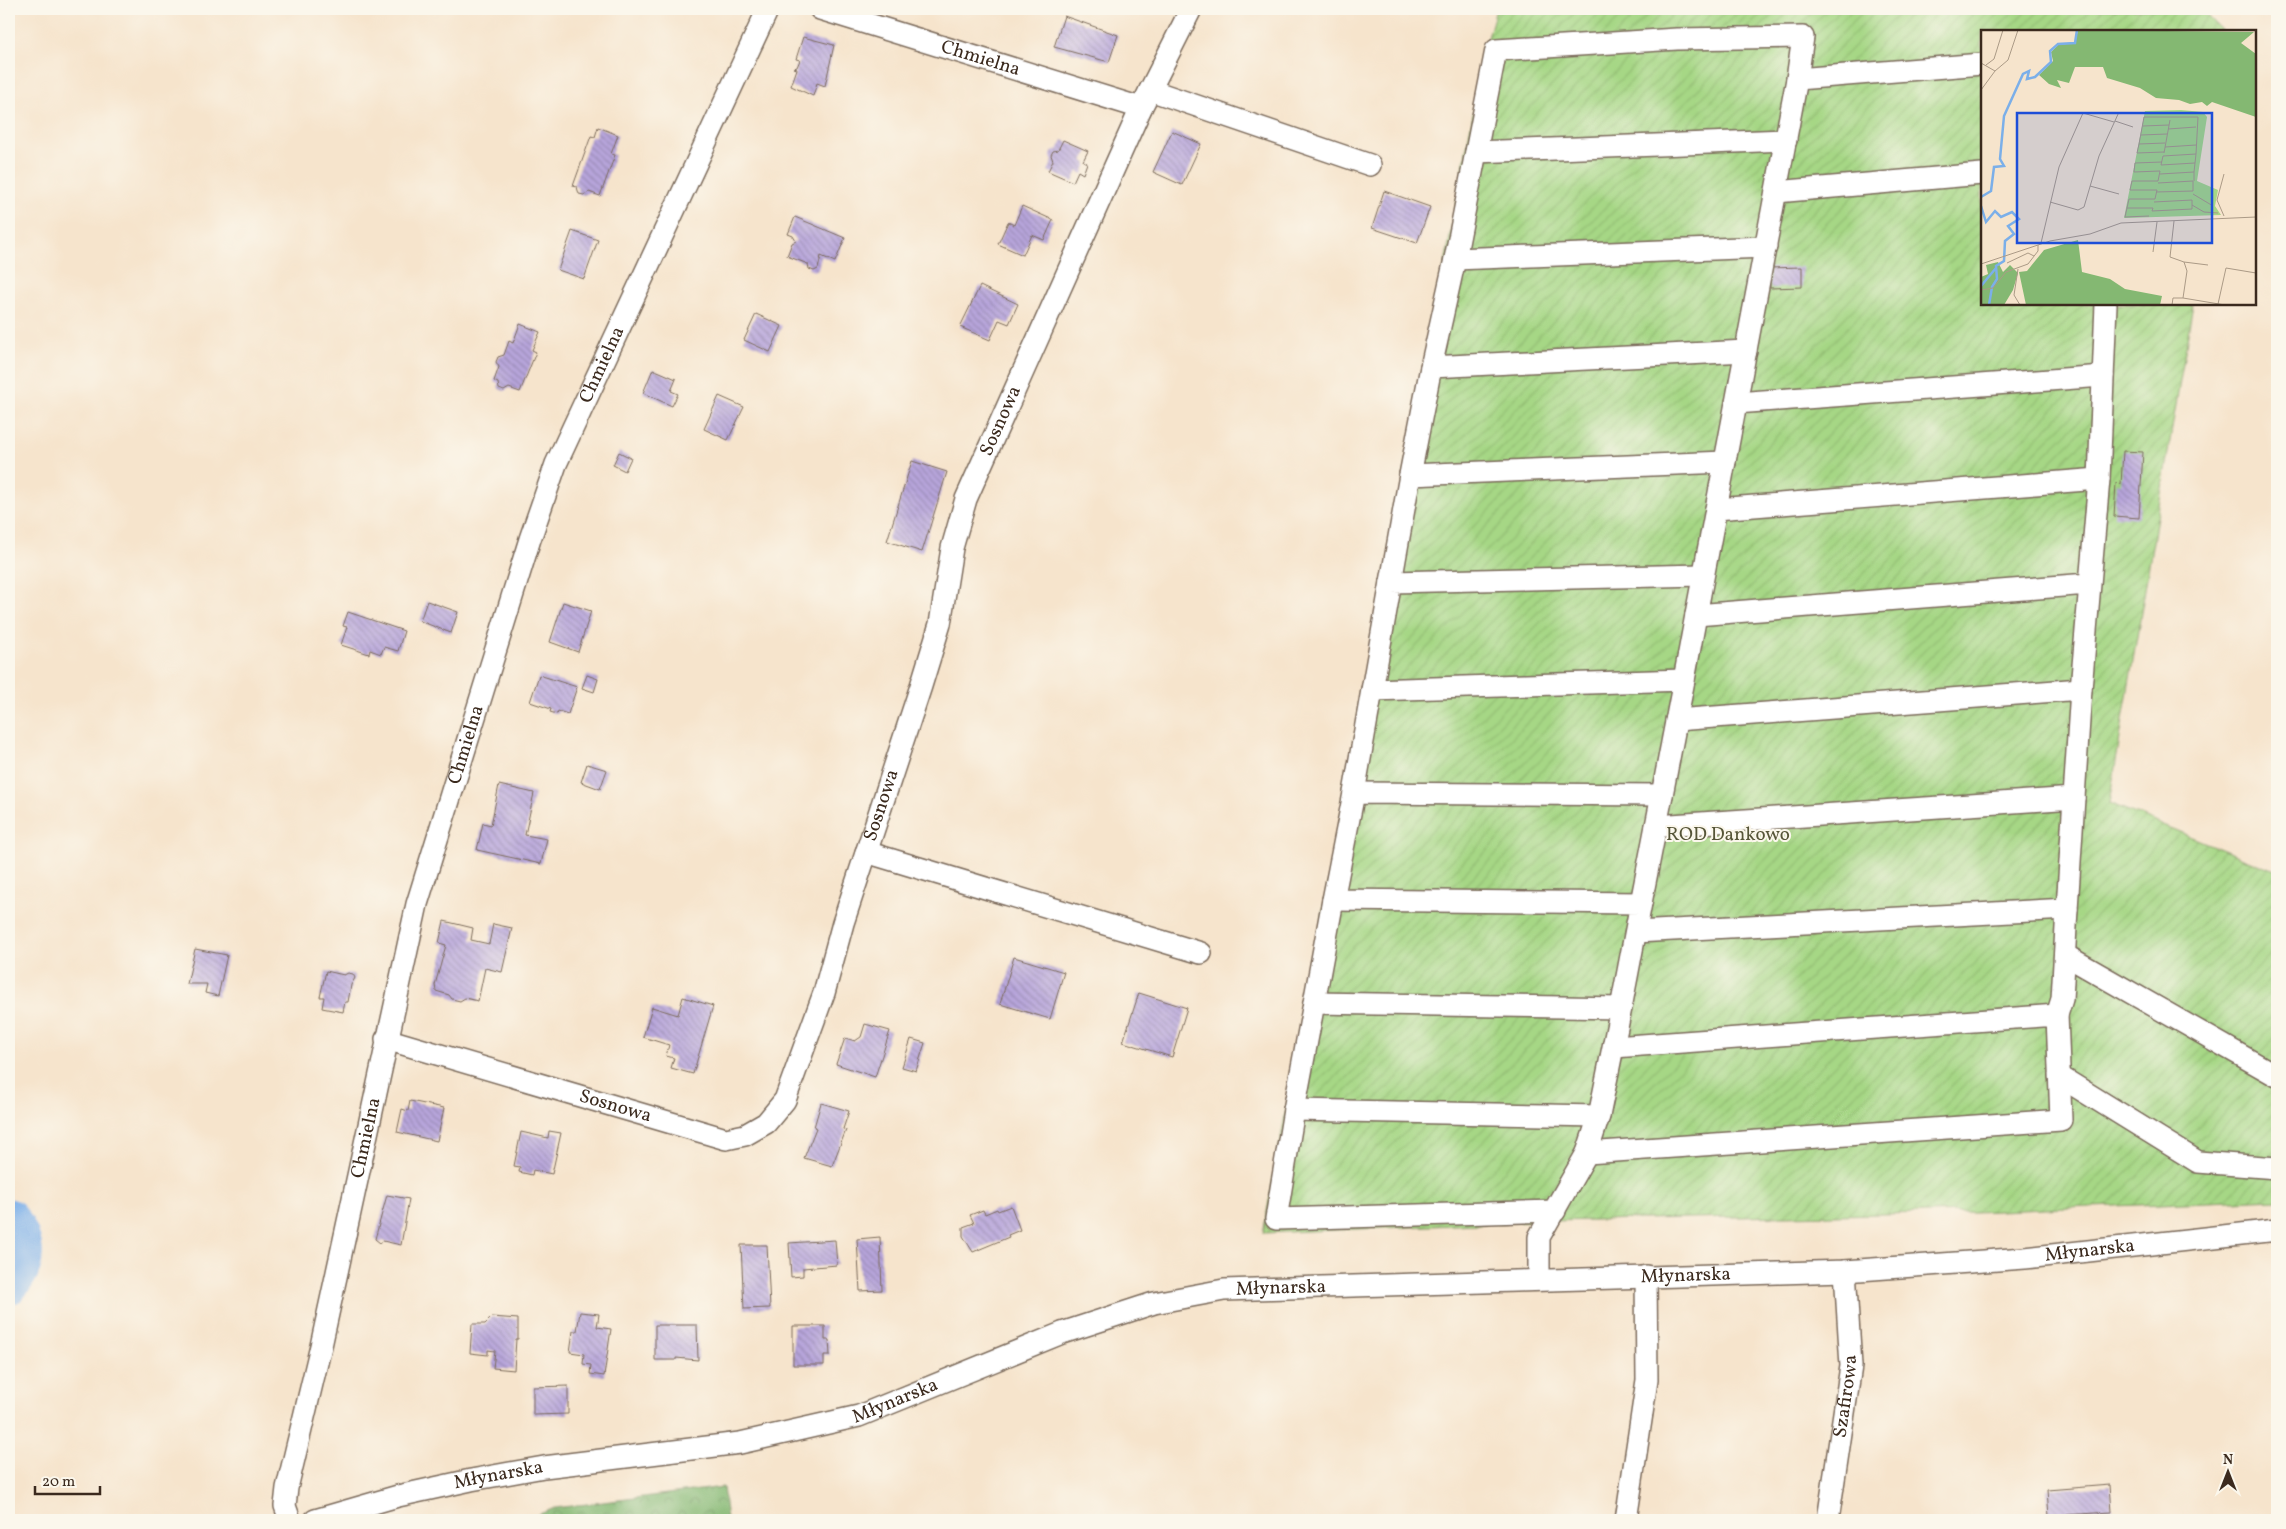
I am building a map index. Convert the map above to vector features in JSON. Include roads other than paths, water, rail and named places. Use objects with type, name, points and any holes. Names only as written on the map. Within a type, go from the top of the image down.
[{"type":"street","name":"Chmielna","points":[[290,1520],[286,1506],[287,1488],[321,1346],[402,964],[428,866],[501,629],[556,464],[768,9]]},
{"type":"street","name":"Chmielna","points":[[820,9],[1145,99],[1370,165]]},
{"type":"street","name":"Sosnowa","points":[[386,1039],[726,1139],[745,1135],[766,1123],[785,1100],[824,994],[866,852],[940,624],[952,548],[966,499],[1145,99],[1191,9]]},
{"type":"street","points":[[1539,1279],[1538,1237],[1555,1211],[1588,1154],[1614,1046],[1798,79],[1803,37],[1677,39],[1496,50],[1410,475],[1354,792],[1294,1110],[1276,1219],[1555,1211]]},
{"type":"street","points":[[1798,79],[1981,64]]},
{"type":"street","points":[[1476,152],[1786,140]]},
{"type":"street","points":[[1776,192],[1981,174]]},
{"type":"street","points":[[1455,259],[1766,247]]},
{"type":"street","points":[[1588,1154],[2060,1120],[2057,1015],[2062,999],[2088,584],[2099,479],[2106,305]]},
{"type":"street","points":[[1431,367],[1746,351]]},
{"type":"street","points":[[1736,403],[2103,376]]},
{"type":"street","points":[[1410,475],[1725,462]]},
{"type":"street","points":[[1716,509],[2099,479]]},
{"type":"street","points":[[1391,582],[1704,576]]},
{"type":"street","points":[[1696,615],[2088,584]]},
{"type":"street","points":[[1372,690],[1684,680]]},
{"type":"street","points":[[1676,720],[2081,689]]},
{"type":"street","points":[[1354,792],[1662,795]]},
{"type":"street","points":[[1656,826],[2074,798]]},
{"type":"street","name":"Sosnowa","points":[[866,852],[1202,953]]},
{"type":"street","points":[[1333,900],[1641,903]]},
{"type":"street","points":[[1636,932],[2067,909]]},
{"type":"street","points":[[2065,955],[2277,1076]]},
{"type":"street","points":[[1314,1003],[1621,1008]]},
{"type":"street","points":[[1614,1046],[2057,1015]]},
{"type":"street","points":[[2059,1076],[2198,1162],[2277,1168]]},
{"type":"street","points":[[1294,1110],[1598,1116]]},
{"type":"street","name":"Młynarska","points":[[315,1520],[398,1496],[471,1480],[544,1467],[740,1443],[859,1416],[1062,1333],[1163,1301],[1224,1290],[1845,1271],[2024,1258],[2277,1230]]},
{"type":"street","name":"Szafirowa","points":[[1828,1520],[1851,1366],[1845,1271]]},
{"type":"street","points":[[1626,1520],[1647,1380],[1646,1276]]},
{"type":"waterway","points":[[9,1218],[19,1235],[23,1252],[20,1268],[9,1285]]},
{"type":"park label","name":"ROD Dankowo","points":[[1728,835]]}]
